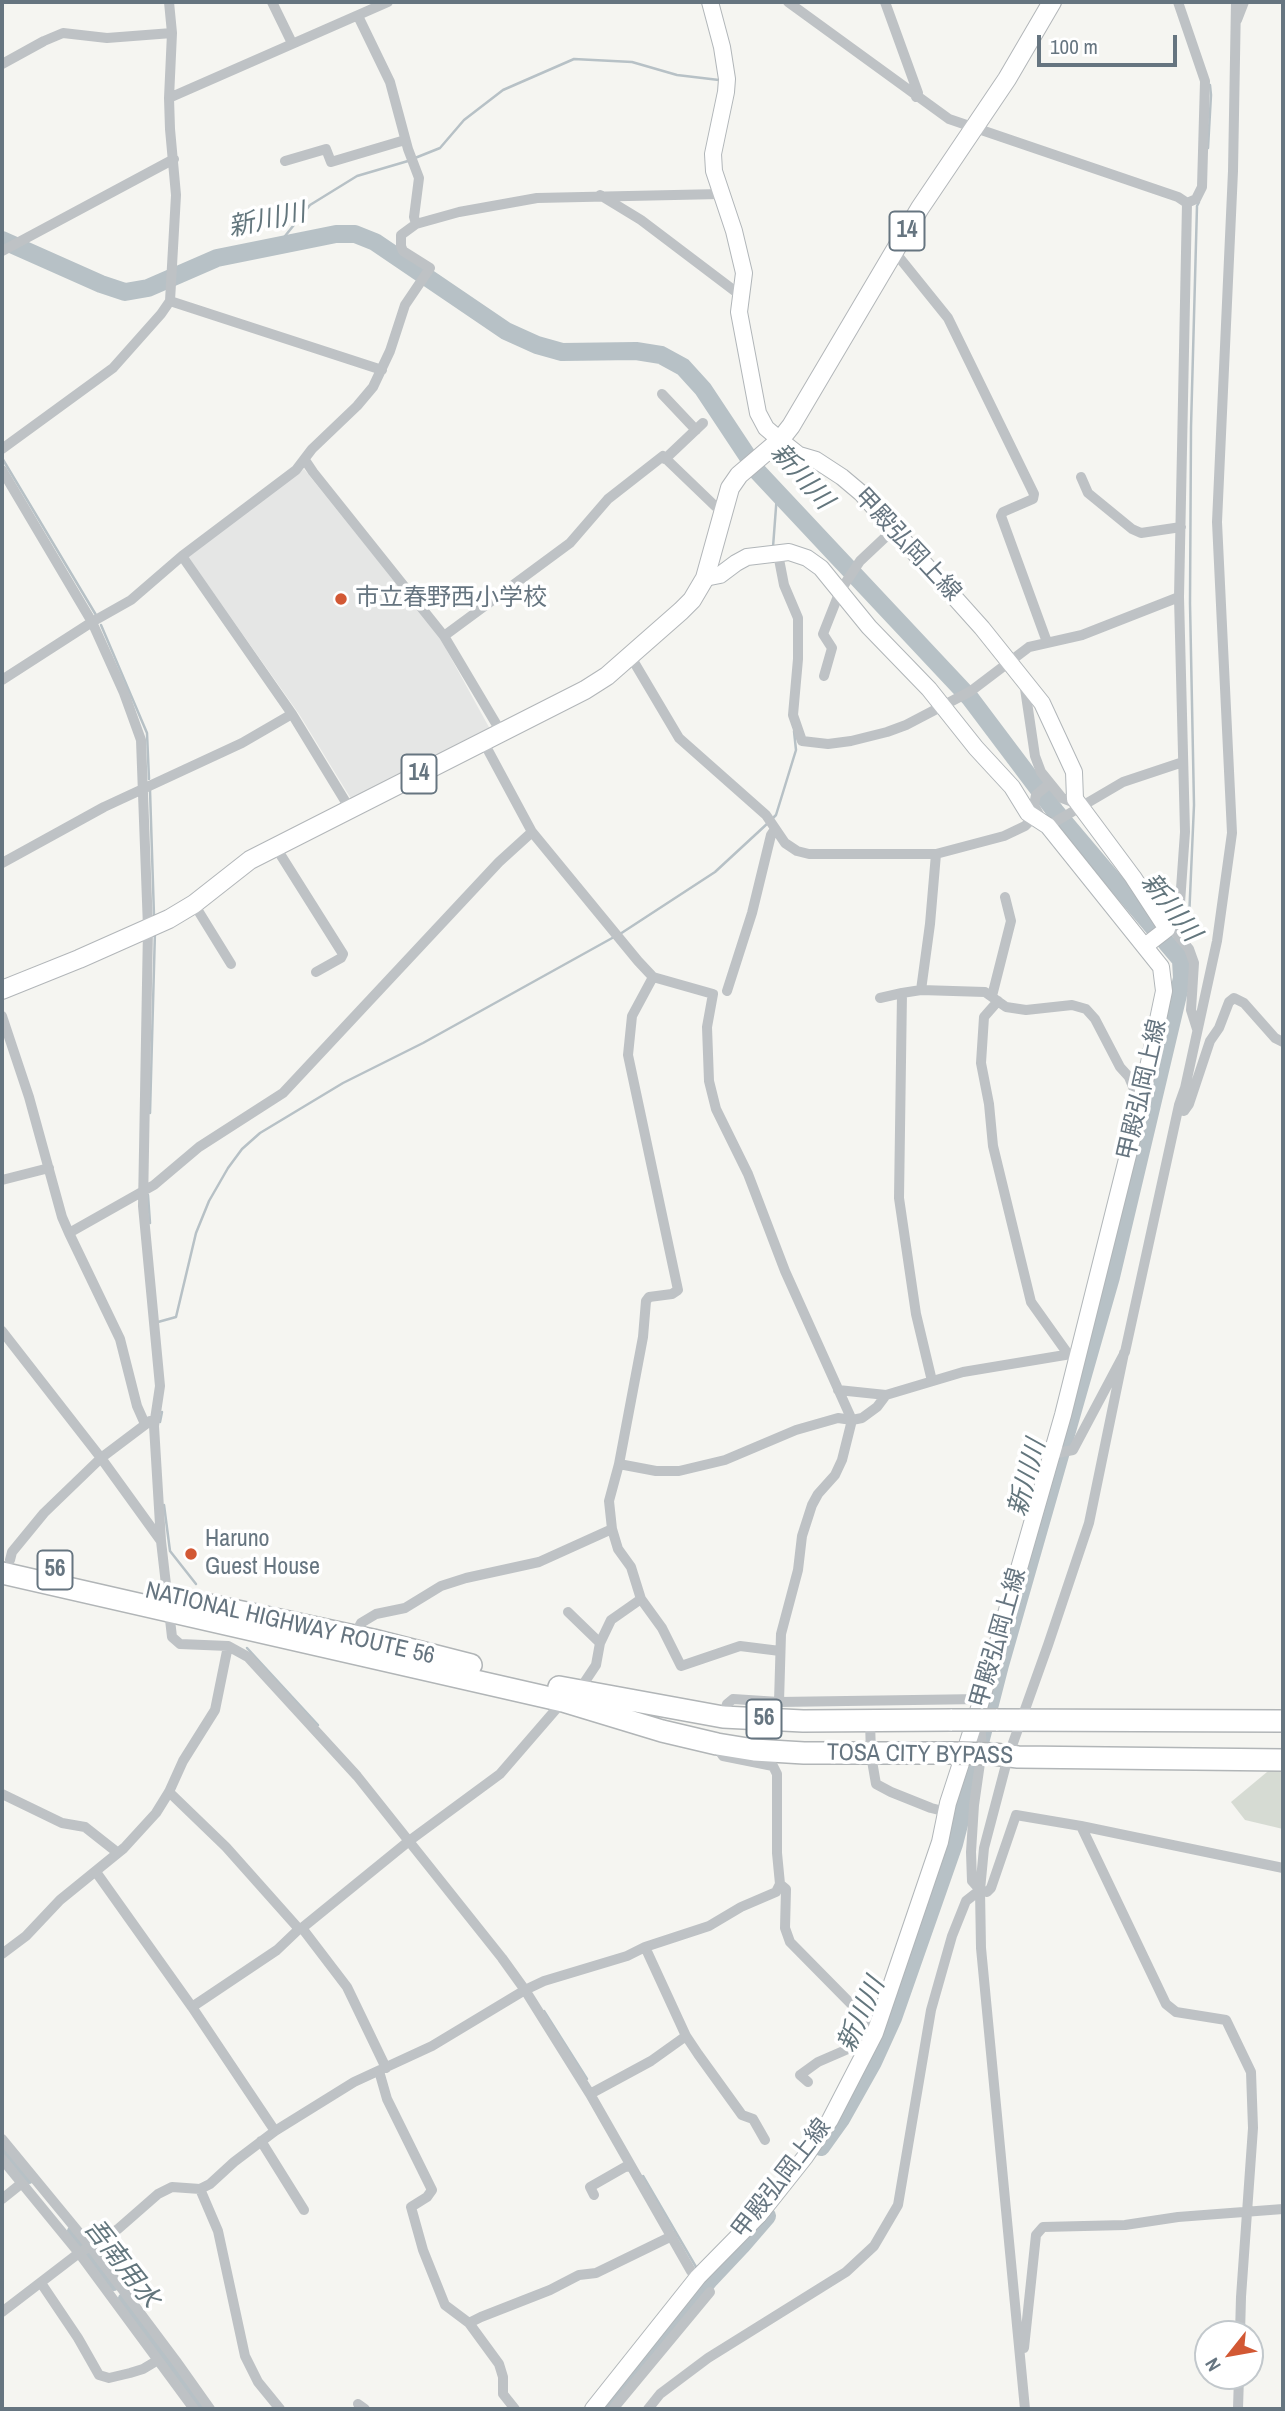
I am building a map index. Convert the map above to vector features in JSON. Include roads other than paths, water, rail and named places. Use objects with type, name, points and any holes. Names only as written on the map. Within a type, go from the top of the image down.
[{"type":"highway","name":"NATIONAL HIGHWAY ROUTE 56","points":[[9,1559],[169,1604],[571,1696]]},
{"type":"highway","name":"NATIONAL HIGHWAY ROUTE 56","points":[[169,1604],[354,1636],[571,1696]]},
{"type":"highway","name":"TOSA CITY BYPASS","points":[[571,1696],[723,1717],[803,1721],[952,1720],[985,1709],[1022,1721],[1283,1721]]},
{"type":"highway","name":"TOSA CITY BYPASS","points":[[571,1696],[662,1731],[717,1744],[775,1751],[871,1755],[953,1753],[1283,1760]]},
{"type":"main road","name":"甲殿弘岡上線","points":[[710,2],[727,79],[713,154],[720,194],[734,231],[744,272],[738,312],[758,413],[766,428],[799,455],[816,460],[861,493],[1010,660],[1042,704],[1074,772],[1078,803],[1170,928]]},
{"type":"main road","name":"14","points":[[2,990],[169,919],[194,904],[250,860],[275,846],[585,690],[631,657],[692,600],[705,578],[730,488],[791,426],[920,208],[975,130],[1052,2]]},
{"type":"main road","name":"甲殿弘岡上線","points":[[593,2409],[702,2285],[805,2157],[830,2120],[875,2035],[940,1842],[948,1802],[985,1709],[1052,1454],[1073,1355],[1138,1115],[1164,991],[1161,967],[1050,820],[1012,787],[929,689],[869,627],[845,585],[807,558],[789,552],[747,557],[720,575],[705,578]]},
{"type":"main road","points":[[1145,946],[1170,928]]},
{"type":"street","points":[[2,449],[113,368],[170,301],[176,195],[169,98],[172,33],[169,2]]},
{"type":"street","points":[[272,2],[292,43]]},
{"type":"street","points":[[169,98],[388,2]]},
{"type":"street","points":[[788,2],[949,119],[1178,197],[1187,203]]},
{"type":"street","points":[[885,2],[915,82],[918,93],[916,97]]},
{"type":"street","points":[[1178,2],[1205,81],[1202,187],[1196,199],[1187,203]]},
{"type":"street","points":[[1025,2409],[981,1948],[979,1890],[984,1848],[1006,1756],[1022,1721],[1089,1523],[1124,1353],[1217,941],[1232,833],[1217,522],[1233,172],[1236,2]]},
{"type":"street","points":[[1235,22],[1244,2]]},
{"type":"street","points":[[358,16],[390,82],[406,144],[419,178],[416,224]]},
{"type":"street","points":[[4,59],[63,33],[107,38],[172,33]]},
{"type":"street","points":[[285,161],[326,149],[331,162],[406,144]]},
{"type":"street","points":[[3,250],[174,159]]},
{"type":"street","points":[[2,680],[131,600],[182,556],[296,470],[312,449],[357,406],[373,387],[382,370],[405,305],[430,268],[403,251],[401,246],[401,235],[416,224],[459,212],[537,198],[720,194]]},
{"type":"street","points":[[600,195],[641,220],[740,295]]},
{"type":"street","points":[[1187,203],[1179,597],[1185,832],[1179,916],[1170,928],[1189,949],[1194,963],[1191,1010],[1197,1030]]},
{"type":"street","points":[[894,251],[947,318],[1034,494],[1033,499],[1003,512],[1001,516],[1047,642]]},
{"type":"street","points":[[170,301],[382,370]]},
{"type":"street","points":[[662,394],[699,426],[666,459]]},
{"type":"street","points":[[444,636],[570,543],[608,499],[663,456],[715,506],[723,509]]},
{"type":"street","points":[[305,460],[444,636],[501,732]]},
{"type":"street","points":[[2,470],[92,622],[141,740],[148,928],[144,1217],[160,1386],[154,1426],[161,1541],[172,1637],[180,1644],[228,1646],[248,1657],[357,1776],[525,1990],[590,2094],[691,2271],[702,2285],[613,2409]]},
{"type":"street","points":[[1081,477],[1088,493],[1132,529],[1141,533],[1181,527]]},
{"type":"street","points":[[824,676],[832,648],[822,634],[845,585],[855,567],[894,529]]},
{"type":"street","points":[[775,555],[798,618],[798,659],[793,715],[802,741],[828,744],[887,732],[971,691],[1029,648],[1082,635],[1179,597]]},
{"type":"street","points":[[182,556],[292,714],[350,808]]},
{"type":"street","points":[[631,657],[679,738],[766,815],[785,843],[796,851],[809,854],[936,854],[1004,836],[1025,826],[1050,820],[1078,803],[1123,782],[1184,762]]},
{"type":"street","points":[[1025,679],[1035,756],[1041,772],[1042,789],[1034,804],[1050,820]]},
{"type":"street","points":[[2,863],[144,788],[242,743],[292,714]]},
{"type":"street","points":[[483,741],[532,832],[653,977],[713,994],[707,1027],[709,1081],[716,1108],[748,1174],[785,1271],[852,1420],[842,1460],[835,1475],[812,1505],[803,1536],[798,1570],[781,1634],[779,1702]]},
{"type":"street","points":[[1042,789],[1078,803]]},
{"type":"street","points":[[727,991],[752,913],[774,827]]},
{"type":"street","points":[[69,1233],[154,1185],[199,1147],[283,1093],[499,862],[532,832]]},
{"type":"street","points":[[275,846],[343,954],[341,958],[316,972]]},
{"type":"street","points":[[920,990],[930,923],[936,854]]},
{"type":"street","points":[[838,1390],[886,1395],[963,1372],[1073,1355],[1031,1302],[993,1146],[981,1063],[984,1017],[995,999],[1011,921],[1005,897]]},
{"type":"street","points":[[194,904],[231,964]]},
{"type":"street","points":[[653,977],[632,1016],[628,1055],[678,1290],[673,1294],[649,1297],[646,1301],[643,1337],[619,1464],[609,1501],[612,1529],[618,1549],[631,1567],[641,1599],[662,1628],[681,1666],[740,1646],[780,1651]]},
{"type":"street","points":[[880,998],[920,990],[985,992],[1006,1007],[1026,1010],[1072,1005],[1086,1009],[1095,1019],[1120,1067],[1129,1077],[1134,1089],[1133,1109],[1138,1115]]},
{"type":"street","points":[[902,993],[899,1198],[916,1314],[932,1381]]},
{"type":"street","points":[[1179,1105],[1184,1111],[1189,1104],[1210,1041],[1219,1028],[1229,1002],[1234,998],[1244,1003],[1275,1038],[1283,1042]]},
{"type":"street","points":[[2,1016],[69,1233],[120,1339],[137,1406],[145,1424]]},
{"type":"street","points":[[2,1180],[49,1168]]},
{"type":"street","points":[[2,1331],[101,1458],[161,1541]]},
{"type":"street","points":[[1052,1454],[1073,1450],[1124,1353]]},
{"type":"street","points":[[619,1464],[656,1471],[679,1471],[725,1460],[796,1430],[838,1418],[862,1418],[877,1407],[886,1395]]},
{"type":"street","points":[[9,1559],[44,1513],[101,1458],[156,1418]]},
{"type":"street","points":[[9,1559],[47,1518],[44,1513]]},
{"type":"street","points":[[354,1636],[360,1623],[376,1614],[405,1608],[441,1586],[539,1562],[612,1529]]},
{"type":"street","points":[[192,2007],[277,1950],[409,1841],[499,1774],[596,1665],[600,1643],[611,1620],[641,1599]]},
{"type":"street","points":[[568,1612],[600,1643]]},
{"type":"street","points":[[2,1954],[26,1936],[60,1899],[118,1853],[156,1813],[170,1792],[183,1761],[215,1710],[228,1646]]},
{"type":"street","points":[[723,1717],[727,1704],[733,1699],[985,1709],[971,1852],[972,1881],[979,1890],[987,1892],[991,1888],[1016,1815],[1283,1868]]},
{"type":"street","points":[[870,1721],[871,1755],[876,1784],[947,1812]]},
{"type":"street","points":[[2,2312],[84,2249],[118,2229],[159,2194],[172,2187],[200,2189],[210,2184],[275,2131],[354,2082],[432,2046],[544,1981],[628,1956],[645,1947],[709,1926],[776,1892],[780,1884],[776,1853],[777,1774],[773,1766],[723,1756],[717,1744]]},
{"type":"street","points":[[170,1792],[226,1847],[301,1928],[347,1987],[382,2069],[387,2099],[432,2190],[427,2197],[411,2207],[423,2249],[445,2305],[469,2323],[499,2364],[503,2377],[503,2394],[516,2409]]},
{"type":"street","points":[[2,1794],[62,1823],[85,1827],[118,1853]]},
{"type":"street","points":[[1081,1826],[1166,2004],[1176,2012],[1226,2020],[1251,2072],[1253,2128],[1240,2320]]},
{"type":"street","points":[[96,1872],[192,2007],[275,2131]]},
{"type":"street","points":[[780,1884],[786,1889],[785,1928],[790,1942],[861,2014],[875,2035],[818,2062],[800,2075],[807,2082]]},
{"type":"street","points":[[648,2409],[660,2394],[708,2358],[846,2272],[874,2246],[898,2206],[931,2010],[952,1937],[966,1901],[979,1890]]},
{"type":"street","points":[[645,1947],[687,2036],[742,2115],[753,2119],[765,2140]]},
{"type":"street","points":[[590,2094],[651,2062],[687,2036]]},
{"type":"street","points":[[2,2139],[84,2249],[176,2361],[210,2409]]},
{"type":"street","points":[[261,2141],[304,2210]]},
{"type":"street","points":[[2,2159],[84,2249],[194,2409]]},
{"type":"street","points":[[594,2195],[590,2187],[631,2166]]},
{"type":"street","points":[[2,2199],[22,2183]]},
{"type":"street","points":[[200,2189],[219,2231],[246,2356],[258,2382],[280,2409]]},
{"type":"street","points":[[1020,2353],[1024,2349],[1037,2235],[1044,2227],[1125,2225],[1178,2217],[1283,2209]]},
{"type":"street","points":[[469,2323],[579,2275],[596,2273],[672,2236]]},
{"type":"street","points":[[41,2283],[99,2375],[109,2378],[130,2374],[158,2360]]},
{"type":"street","points":[[1238,2409],[1239,2390]]},
{"type":"waterway","points":[[415,158],[440,148],[464,120],[503,90],[574,59],[632,62],[677,75],[719,80]]},
{"type":"waterway","points":[[1208,148],[1210,85]]},
{"type":"waterway","points":[[277,246],[310,205],[357,176],[408,161]]},
{"type":"waterway","points":[[1185,939],[1189,919],[1194,805],[1190,603],[1191,427],[1199,202]]},
{"type":"waterway","name":"新川川","points":[[2,240],[125,292],[148,288],[217,258],[336,234],[355,234],[375,242],[506,331],[537,345],[562,352],[636,351],[661,355],[683,367],[703,389],[758,472],[970,698],[1055,811],[1181,960],[1182,978],[1111,1277],[1000,1665],[954,1844],[893,2018],[873,2062],[841,2119],[821,2147]]},
{"type":"waterway","points":[[2,458],[96,615]]},
{"type":"waterway","points":[[773,547],[777,494]]},
{"type":"waterway","points":[[101,625],[147,733],[149,779]]},
{"type":"waterway","points":[[773,818],[796,750],[794,731]]},
{"type":"waterway","points":[[150,790],[154,916]]},
{"type":"waterway","points":[[620,934],[715,872],[768,823]]},
{"type":"waterway","points":[[150,1113],[155,931]]},
{"type":"waterway","points":[[158,1322],[176,1317],[196,1233],[209,1201],[242,1149],[260,1133],[343,1083],[423,1043],[614,937]]},
{"type":"waterway","points":[[1181,960],[1183,949]]},
{"type":"waterway","points":[[148,1195],[150,1223]]},
{"type":"waterway","points":[[160,1422],[162,1412]]},
{"type":"waterway","points":[[164,1505],[170,1551],[196,1584]]},
{"type":"waterway","points":[[247,1648],[318,1725]]},
{"type":"waterway","points":[[544,2011],[587,2079]]},
{"type":"waterway","name":"吾南用水","points":[[2,2148],[29,2179]]},
{"type":"waterway","points":[[643,2176],[696,2267]]},
{"type":"waterway","points":[[606,2409],[710,2279],[767,2216]]},
{"type":"waterway","name":"吾南用水","points":[[72,2231],[114,2286]]},
{"type":"waterway","name":"吾南用水","points":[[123,2298],[201,2409]]},
{"type":"place","name":"市立春野西小学校","points":[[341,599]]},
{"type":"place","name":"Haruno Guest House","points":[[191,1554]]}]
